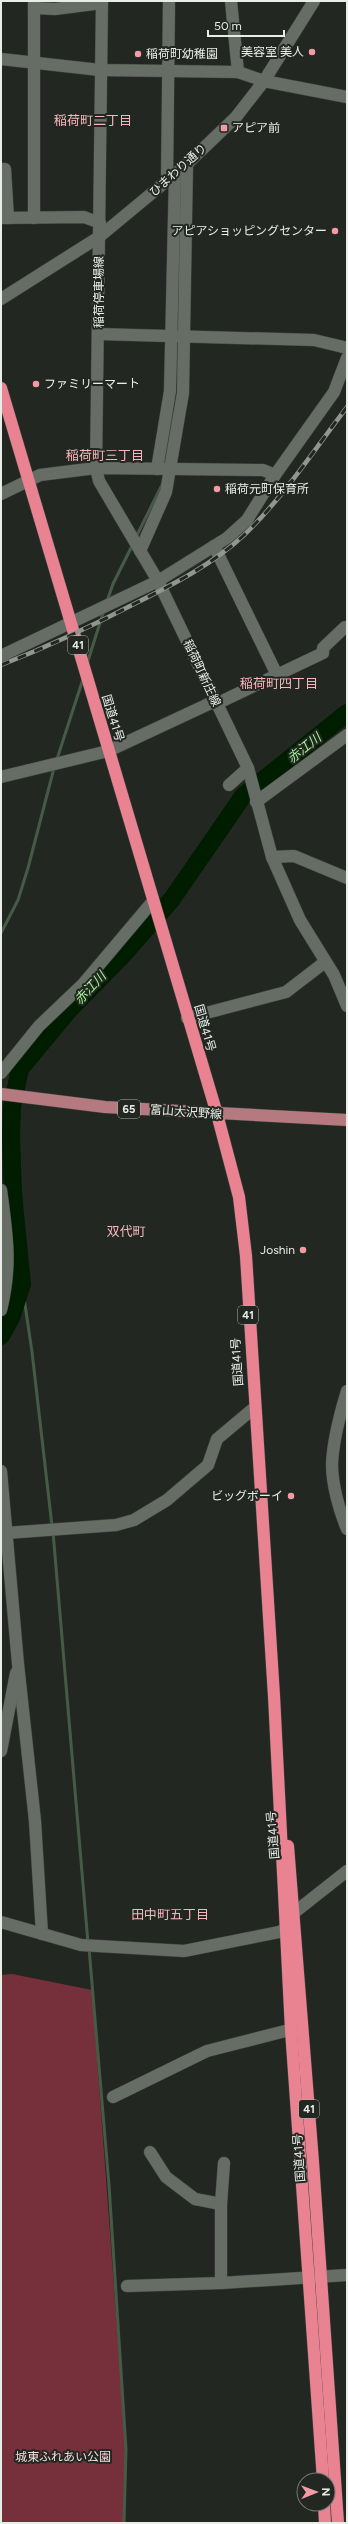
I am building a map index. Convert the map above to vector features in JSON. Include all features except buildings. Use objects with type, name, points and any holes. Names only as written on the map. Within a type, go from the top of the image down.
[{"type":"highway","name":"国道41号","points":[[1,388],[27,480],[72,623],[108,751],[187,1018],[217,1114],[239,1197],[246,1256],[254,1408],[274,1696],[285,1929],[297,2029],[315,2277],[338,2523]]},
{"type":"highway","name":"国道41号","points":[[274,1696],[295,1912],[297,2029]]},
{"type":"highway","name":"国道41号","points":[[315,2277],[323,2472]]},
{"type":"highway","points":[[325,2512],[326,2523]]},
{"type":"main road","name":"富山大沢野線","points":[[1,1094],[105,1107],[347,1120]]},
{"type":"street","points":[[140,551],[166,492],[183,393],[177,335],[171,178],[169,1]]},
{"type":"street","points":[[231,1],[238,72]]},
{"type":"street","name":"ひまわり通り","points":[[1,299],[99,237],[187,164],[236,117],[264,82],[314,1]]},
{"type":"street","points":[[34,218],[34,4],[55,9],[102,2]]},
{"type":"street","name":"稲荷停車場線","points":[[102,2],[98,334],[314,340],[347,348]]},
{"type":"street","points":[[1,59],[100,70],[238,72],[264,82],[347,97]]},
{"type":"street","points":[[157,469],[170,391],[177,335],[187,164]]},
{"type":"street","points":[[1,169],[5,168],[5,218],[84,217],[100,223]]},
{"type":"street","name":"稲荷町新庄線","points":[[98,334],[96,468],[99,481],[158,581],[248,768],[272,857],[300,920],[334,975],[347,1006]]},
{"type":"street","points":[[1,656],[158,581],[214,546],[247,520],[275,474],[334,392],[347,358]]},
{"type":"street","points":[[1,494],[40,475],[96,468],[263,470],[275,474]]},
{"type":"street","points":[[214,546],[277,675]]},
{"type":"street","points":[[1,777],[108,751],[277,675],[323,652],[323,648],[345,627]]},
{"type":"street","points":[[256,802],[347,735]]},
{"type":"street","points":[[229,785],[248,768]]},
{"type":"street","points":[[272,857],[294,856],[347,878]]},
{"type":"street","points":[[1,1073],[39,1026],[83,984],[153,902]]},
{"type":"street","points":[[187,1018],[286,992],[325,962]]},
{"type":"street","points":[[1,1190],[9,1251],[8,1282],[1,1310]]},
{"type":"street","points":[[347,1392],[341,1411],[332,1464],[341,1514],[347,1527]]},
{"type":"street","points":[[6,1533],[116,1525],[134,1520],[167,1500],[208,1465],[217,1439],[254,1408]]},
{"type":"street","points":[[1,1471],[6,1533],[5,1552],[35,1821],[42,1934]]},
{"type":"street","points":[[1,1568],[5,1552]]},
{"type":"street","points":[[1,1751],[18,1664]]},
{"type":"street","points":[[1,1922],[81,1945],[184,1951],[277,1932],[285,1929],[295,1912],[347,1871]]},
{"type":"street","points":[[113,2097],[207,2051],[297,2029]]},
{"type":"street","points":[[150,2152],[166,2177],[194,2199],[221,2204]]},
{"type":"street","points":[[221,2283],[221,2204],[224,2163]]},
{"type":"street","points":[[127,2286],[221,2283],[347,2275]]},
{"type":"green space","name":"城東ふれあい公園","points":[[12,1974],[92,1990],[126,2449],[124,2523],[1,2523],[1,1975]]},
{"type":"waterway","points":[[178,314],[178,332]]},
{"type":"waterway","points":[[168,446],[172,412]]},
{"type":"waterway","points":[[136,537],[162,485]]},
{"type":"waterway","points":[[107,601],[113,584],[133,544]]},
{"type":"waterway","points":[[87,664],[104,610]]},
{"type":"waterway","points":[[57,759],[83,679]]},
{"type":"waterway","name":"赤江川","points":[[1,1336],[11,1318],[22,1284],[13,1194],[11,1136],[12,1107],[20,1069],[68,1011],[122,956],[172,899],[243,796],[347,713]]},
{"type":"waterway","points":[[1,933],[18,900],[28,868],[54,768]]},
{"type":"waterway","points":[[22,1284],[32,1352],[52,1526]]},
{"type":"waterway","points":[[53,1532],[88,1943]]},
{"type":"waterway","points":[[89,1948],[109,2185],[126,2449],[124,2523]]},
{"type":"railway","points":[[1,665],[52,644],[119,612],[179,581],[219,555],[244,535],[285,490],[347,407]]},
{"type":"place","name":"美容室 美人","points":[[312,52]]},
{"type":"place","name":"稲荷町幼稚園","points":[[138,54]]},
{"type":"place","name":"アピア前","points":[[224,128]]},
{"type":"place","name":"アピアショッピングセンター","points":[[335,231]]},
{"type":"place","name":"ファミリーマート","points":[[36,384]]},
{"type":"place","name":"稲荷元町保育所","points":[[217,489]]},
{"type":"place","name":"Joshin","points":[[303,1250]]},
{"type":"place","name":"ビッグボーイ","points":[[291,1496]]},
{"type":"district","name":"稲荷町二丁目","points":[[93,120]]},
{"type":"district","name":"稲荷町三丁目","points":[[105,455]]},
{"type":"district","name":"稲荷町四丁目","points":[[279,683]]},
{"type":"district","name":"双代町","points":[[126,1231]]},
{"type":"district","name":"田中町五丁目","points":[[170,1914]]}]
